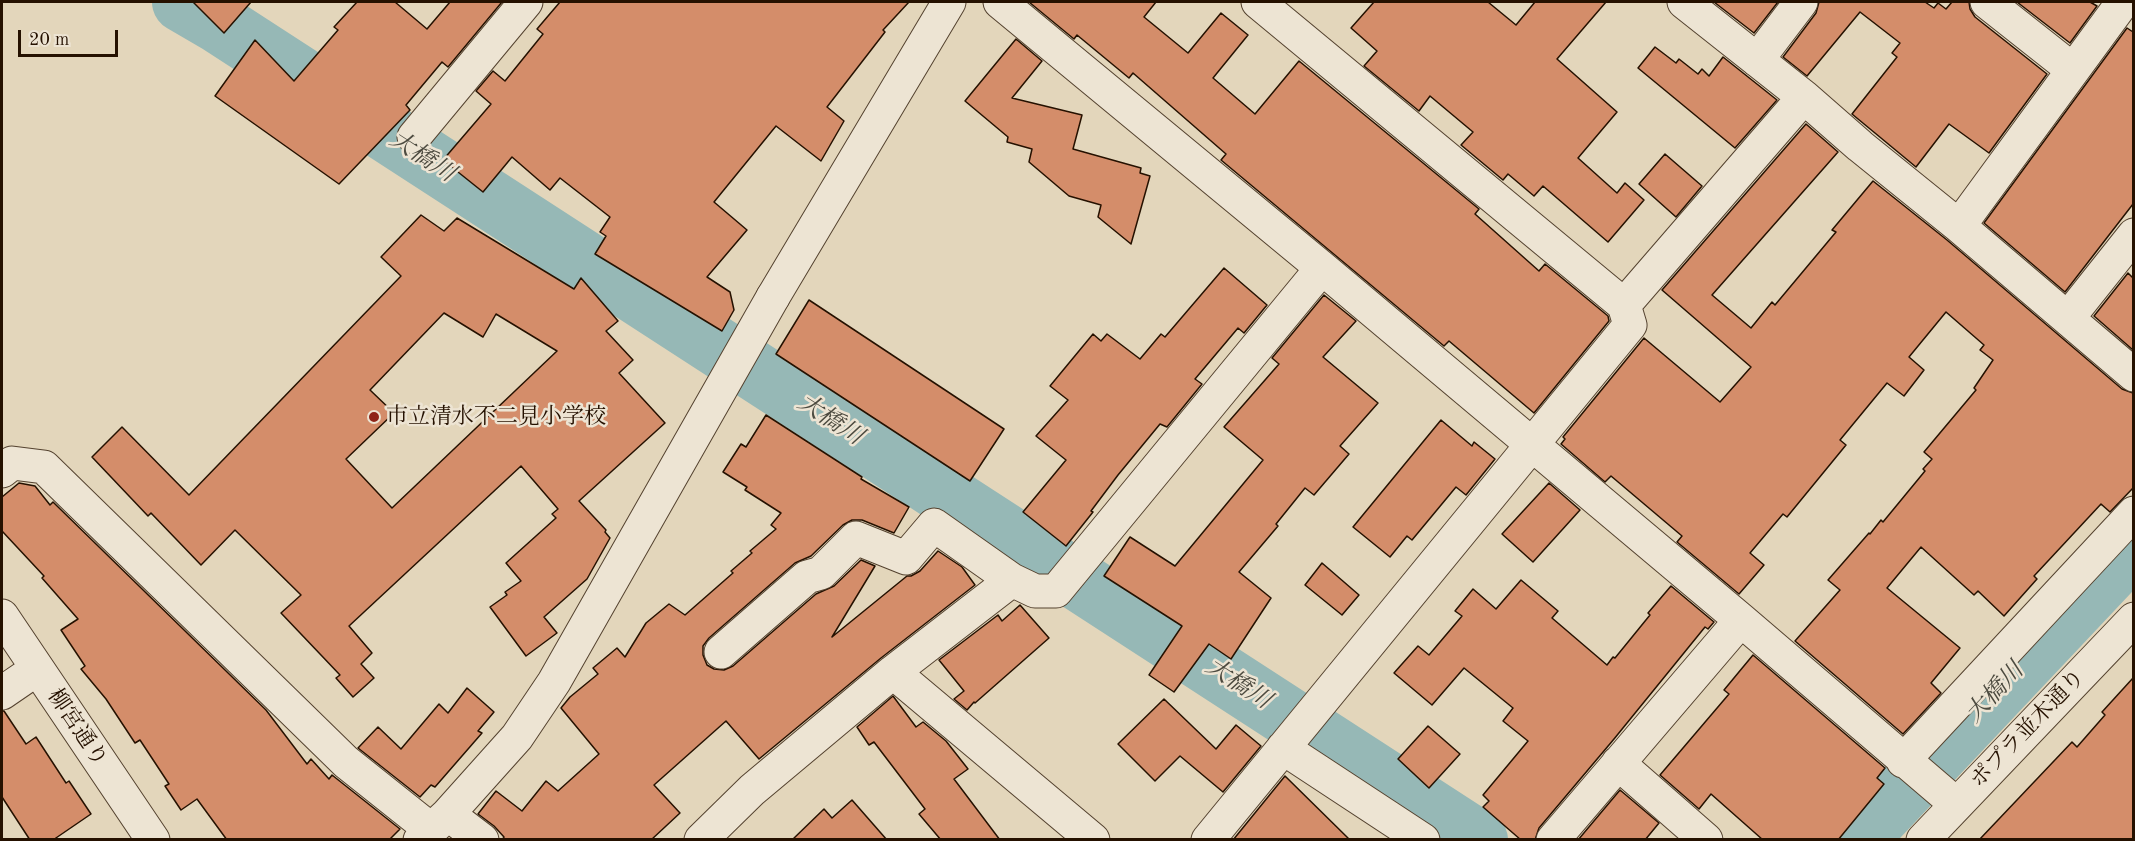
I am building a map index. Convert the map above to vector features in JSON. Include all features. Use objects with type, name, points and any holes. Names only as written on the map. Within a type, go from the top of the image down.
[{"type":"street","points":[[414,137],[526,2]]},
{"type":"street","points":[[1000,2],[1322,268],[1956,804]]},
{"type":"street","points":[[1208,840],[1630,325],[1624,305],[1258,2]]},
{"type":"street","points":[[1684,2],[1804,97],[2133,375]]},
{"type":"street","points":[[1757,60],[1801,2]]},
{"type":"street","points":[[1987,2],[2073,70]]},
{"type":"street","points":[[1959,226],[2123,2]]},
{"type":"street","points":[[433,828],[517,737],[554,682],[744,345],[946,3]]},
{"type":"street","points":[[1624,305],[1804,97]]},
{"type":"street","points":[[2068,318],[2133,236]]},
{"type":"street","points":[[721,652],[807,577],[821,573],[856,538],[906,558],[934,525],[1012,580],[1035,591],[1056,591],[1322,268]]},
{"type":"street","points":[[2,471],[12,463],[44,467],[346,762],[433,828],[482,840]]},
{"type":"street","points":[[1903,761],[2133,513]]},
{"type":"street","points":[[701,840],[752,790],[893,672],[1012,580]]},
{"type":"street","name":"柳宮通り","points":[[2,616],[153,840]]},
{"type":"street","name":"ポプラ並木通り","points":[[1928,838],[1956,804],[2133,619]]},
{"type":"street","points":[[1553,840],[1741,620]]},
{"type":"street","points":[[2,693],[38,669]]},
{"type":"street","points":[[893,672],[1093,840]]},
{"type":"street","points":[[1283,748],[1423,840]]},
{"type":"street","points":[[1618,763],[1706,840]]},
{"type":"building","points":[[193,2],[251,2],[224,33]]},
{"type":"building","points":[[357,2],[395,2],[427,29],[450,2],[502,2],[448,67],[442,62],[406,105],[410,110],[339,184],[215,96],[255,40],[294,81],[338,30],[334,27]]},
{"type":"building","points":[[560,2],[909,2],[883,30],[885,32],[827,107],[844,121],[821,161],[776,126],[714,202],[747,230],[707,277],[730,292],[734,310],[722,331],[595,254],[606,236],[600,232],[610,217],[560,178],[550,190],[512,157],[483,192],[443,160],[491,104],[476,91],[493,71],[505,81],[543,34],[537,29]]},
{"type":"building","points":[[1029,2],[1156,2],[1144,17],[1188,53],[1221,13],[1248,35],[1213,78],[1255,114],[1299,61],[1479,209],[1475,214],[1539,271],[1545,264],[1608,316],[1609,321],[1534,413],[1449,341],[1444,346],[1221,160],[1226,154],[1133,73],[1129,78],[1077,35],[1074,39]]},
{"type":"building","points":[[1374,2],[1488,2],[1516,25],[1535,2],[1606,2],[1557,59],[1617,112],[1578,158],[1617,193],[1625,183],[1644,200],[1608,242],[1543,186],[1534,196],[1508,174],[1503,180],[1461,145],[1473,132],[1430,96],[1419,111],[1364,66],[1377,51],[1351,28]]},
{"type":"building","points":[[1714,2],[1778,2],[1754,33]]},
{"type":"building","points":[[1819,2],[1925,2],[1934,8],[1938,3],[1946,9],[1952,2],[1969,2],[1975,17],[2047,74],[1989,153],[1949,124],[1916,167],[1852,114],[1897,57],[1892,53],[1900,43],[1860,12],[1807,76],[1783,57],[1816,13]]},
{"type":"building","points":[[2017,2],[2090,2],[2097,6],[2070,43]]},
{"type":"building","points":[[2127,28],[2133,32],[2133,204],[2065,292],[1984,223]]},
{"type":"building","points":[[1016,39],[1042,61],[1012,98],[1082,115],[1073,149],[1141,168],[1140,173],[1150,176],[1131,244],[1098,217],[1101,205],[1069,196],[1029,162],[1032,149],[1007,142],[1008,137],[965,101]]},
{"type":"building","points":[[1655,47],[1676,63],[1679,59],[1698,74],[1702,69],[1709,76],[1723,57],[1777,100],[1735,148],[1638,68]]},
{"type":"building","points":[[1806,124],[1838,152],[1712,295],[1751,328],[1772,302],[1775,305],[1836,232],[1832,230],[1873,181],[1947,240],[2122,389],[2133,393],[2133,488],[2110,512],[2101,504],[2034,576],[2037,579],[2004,616],[1978,591],[1974,595],[1921,547],[1887,588],[1960,648],[1931,683],[1941,693],[1903,734],[1795,641],[1840,590],[1828,580],[1881,520],[1883,522],[1925,471],[1923,469],[1932,459],[1924,452],[1976,390],[1974,388],[1993,360],[1980,350],[1984,345],[1946,312],[1909,357],[1924,370],[1904,396],[1887,383],[1840,440],[1846,445],[1787,517],[1783,514],[1750,553],[1764,565],[1739,594],[1677,542],[1682,536],[1611,476],[1605,482],[1561,444],[1565,439],[1563,437],[1644,338],[1720,402],[1751,367],[1662,290]]},
{"type":"building","points":[[1665,154],[1702,186],[1676,217],[1639,184]]},
{"type":"building","points":[[421,215],[444,231],[457,218],[574,289],[581,278],[618,321],[606,331],[633,360],[619,373],[665,423],[579,501],[606,530],[610,538],[587,579],[544,617],[557,633],[526,656],[490,607],[507,595],[505,592],[521,581],[506,563],[556,518],[552,514],[558,509],[521,466],[349,626],[372,653],[361,664],[374,678],[353,697],[336,678],[340,675],[281,613],[301,595],[235,530],[201,565],[151,513],[148,516],[92,457],[122,427],[189,495],[401,276],[381,257]],"holes":[[[444,313],[483,337],[496,314],[557,351],[392,508],[346,459],[394,413],[370,390]]]},
{"type":"building","points":[[1224,268],[1267,305],[1244,333],[1238,328],[1195,379],[1202,384],[1167,427],[1160,424],[1118,475],[1066,546],[1023,512],[1066,460],[1036,436],[1068,400],[1050,386],[1093,334],[1101,341],[1107,334],[1140,359],[1161,334],[1165,337]]},
{"type":"building","points":[[2128,273],[2133,278],[2133,350],[2094,316]]},
{"type":"building","points":[[1324,295],[1356,321],[1323,357],[1378,403],[1340,446],[1349,454],[1314,495],[1305,488],[1276,524],[1278,526],[1239,572],[1271,598],[1231,659],[1209,644],[1174,692],[1149,675],[1182,626],[1104,576],[1130,537],[1175,566],[1263,460],[1224,427],[1279,364],[1272,358]]},
{"type":"building","points":[[809,300],[1004,429],[970,481],[776,354]]},
{"type":"building","points":[[766,415],[862,477],[861,479],[909,507],[894,533],[862,520],[852,520],[843,525],[811,556],[795,563],[709,638],[703,646],[703,655],[707,665],[714,669],[724,670],[733,666],[816,594],[834,586],[861,560],[875,566],[832,637],[907,576],[920,571],[938,551],[962,567],[975,585],[881,658],[759,759],[726,721],[654,785],[680,813],[651,840],[502,840],[504,837],[494,826],[478,814],[496,791],[522,811],[546,781],[558,791],[599,754],[561,708],[570,697],[598,674],[593,668],[617,648],[625,657],[646,623],[669,604],[685,615],[733,573],[731,571],[752,553],[750,551],[776,529],[771,525],[781,513],[745,490],[747,487],[723,472],[741,444],[746,447]]},
{"type":"building","points":[[1441,420],[1472,446],[1474,442],[1495,459],[1466,495],[1456,487],[1412,540],[1407,536],[1390,557],[1353,527]]},
{"type":"building","points":[[19,483],[35,486],[50,505],[53,502],[266,710],[307,764],[311,759],[329,779],[332,775],[400,829],[389,840],[227,840],[197,799],[181,810],[165,786],[169,784],[140,740],[135,743],[106,699],[81,669],[85,666],[61,630],[78,619],[42,578],[44,576],[2,531],[2,497]]},
{"type":"building","points":[[1549,483],[1580,510],[1533,562],[1502,534]]},
{"type":"building","points":[[1322,563],[1359,595],[1342,615],[1305,585]]},
{"type":"building","points":[[1521,580],[1558,611],[1552,618],[1607,665],[1650,615],[1648,613],[1671,586],[1714,622],[1708,629],[1705,627],[1539,828],[1535,840],[1521,840],[1483,807],[1489,801],[1483,795],[1528,741],[1503,721],[1513,708],[1464,668],[1432,705],[1394,673],[1418,646],[1429,655],[1462,616],[1455,611],[1473,589],[1496,609]]},
{"type":"building","points":[[1020,605],[1049,638],[967,710],[954,699],[964,691],[939,660],[998,615],[1002,621]]},
{"type":"building","points":[[1753,655],[1885,768],[1877,778],[1884,784],[1838,840],[1763,840],[1711,794],[1699,809],[1660,775],[1729,694],[1724,690]]},
{"type":"building","points":[[2133,678],[2133,840],[1979,840],[2072,742],[2077,747],[2105,715],[2102,712]]},
{"type":"building","points":[[467,688],[494,712],[478,731],[482,733],[435,787],[431,785],[420,797],[358,748],[378,727],[401,749],[439,704],[448,713]]},
{"type":"building","points":[[893,696],[916,727],[923,722],[946,741],[968,769],[954,779],[1000,840],[941,840],[919,814],[925,809],[874,742],[869,745],[857,727]]},
{"type":"building","points":[[1164,699],[1216,749],[1236,725],[1261,746],[1223,792],[1180,756],[1155,781],[1118,744]]},
{"type":"building","points":[[2,711],[26,744],[36,737],[66,783],[69,781],[91,814],[53,840],[30,840],[2,797]]},
{"type":"building","points":[[1428,726],[1460,754],[1429,788],[1398,759]]},
{"type":"building","points":[[1285,776],[1350,840],[1233,840]]},
{"type":"building","points":[[1620,790],[1659,823],[1645,840],[1578,840]]},
{"type":"building","points":[[852,800],[887,840],[792,840],[824,809],[832,818]]},
{"type":"waterway","name":"大橋川","points":[[182,2],[218,23],[1478,840]]},
{"type":"waterway","name":"大橋川","points":[[1857,840],[2134,546]]},
{"type":"place","name":"市立清水不二見小学校","points":[[374,417]]}]
